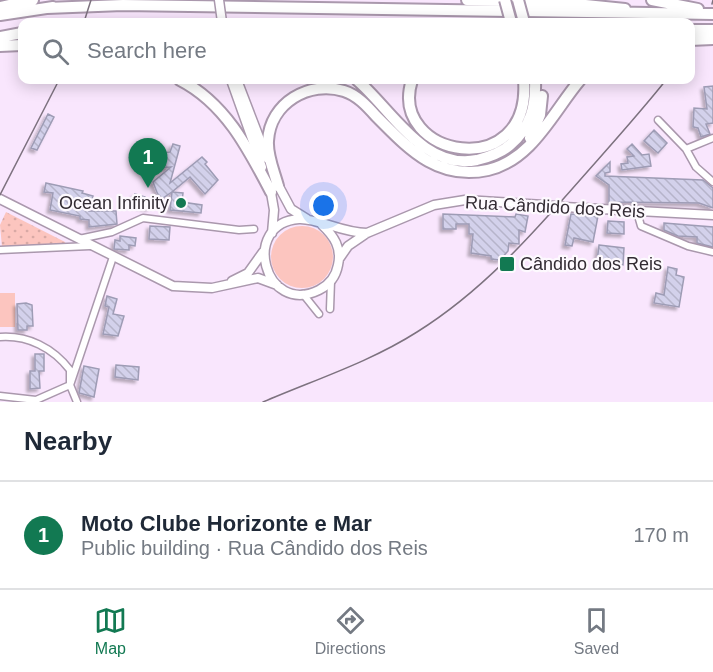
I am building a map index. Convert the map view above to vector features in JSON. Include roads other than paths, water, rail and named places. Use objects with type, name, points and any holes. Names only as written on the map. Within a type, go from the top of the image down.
[{"type":"highway","points":[[0,7],[33,0]]},
{"type":"highway","points":[[0,15],[110,0]]},
{"type":"highway","points":[[466,0],[556,2],[685,14]]},
{"type":"highway","points":[[505,0],[510,18]]},
{"type":"highway","points":[[518,0],[523,18]]},
{"type":"highway","points":[[652,0],[713,13]]},
{"type":"highway","points":[[47,8],[123,5],[713,13]]},
{"type":"highway","points":[[695,30],[713,30]]},
{"type":"highway","points":[[0,37],[18,34]]},
{"type":"highway","points":[[695,40],[713,39]]},
{"type":"highway","points":[[0,46],[18,45]]},
{"type":"highway","points":[[188,84],[224,114],[274,189]]},
{"type":"highway","points":[[361,84],[418,142],[444,157],[471,161],[504,151],[520,136],[533,112],[535,84]]},
{"type":"highway","points":[[412,84],[412,108],[423,130],[435,141],[452,148],[468,150],[496,142],[517,121],[525,95],[524,84]]},
{"type":"highway","points":[[507,162],[528,141],[536,126],[542,96],[541,84]]},
{"type":"highway","points":[[274,189],[269,153],[271,128],[275,117],[292,98],[317,88],[345,91],[361,100],[408,149],[433,166],[452,172],[472,172],[490,170],[520,156],[537,138],[577,84]]},
{"type":"main road","points":[[214,0],[216,18]]},
{"type":"main road","points":[[219,0],[221,18]]},
{"type":"main road","points":[[233,84],[274,189]]},
{"type":"main road","points":[[212,288],[248,273],[265,247],[274,223],[274,189],[238,84]]},
{"type":"main road","name":"Rua Cândido dos Reis","points":[[274,189],[291,209],[310,220],[352,233],[366,233]]},
{"type":"main road","points":[[0,199],[173,286],[212,288],[258,278],[284,290],[303,294],[323,288],[331,281]]},
{"type":"main road","name":"Rua Cândido dos Reis","points":[[331,281],[339,259],[348,246],[366,233],[450,202],[713,215]]},
{"type":"main road","points":[[271,234],[289,221],[310,220]]},
{"type":"main road","points":[[322,225],[335,240],[339,259]]},
{"type":"main road","points":[[265,247],[265,268],[277,285]]},
{"type":"street","points":[[658,120],[686,149],[696,167],[713,182]]},
{"type":"street","points":[[686,149],[713,138]]},
{"type":"street","points":[[637,212],[640,226],[688,246],[713,252]]},
{"type":"street","points":[[78,239],[112,232],[143,218],[238,230],[254,229]]},
{"type":"street","points":[[0,250],[90,246]]},
{"type":"street","points":[[0,396],[36,400],[70,385],[113,257]]},
{"type":"street","points":[[330,309],[331,281]]},
{"type":"street","points":[[303,294],[319,314]]},
{"type":"street","points":[[0,337],[24,338],[51,351],[70,370],[70,385],[78,402]]},
{"type":"tram line","points":[[85,18],[91,0]]},
{"type":"tram line","points":[[712,4],[713,0]]},
{"type":"tram line","points":[[0,195],[57,84]]},
{"type":"tram line","points":[[263,402],[342,370],[399,343],[462,299],[504,262],[542,222],[663,84]]},
{"type":"place","name":"Moto Clube Horizonte e Mar","points":[[148,188]]},
{"type":"place","name":"Ocean Infinity","points":[[181,203]]},
{"type":"place","name":"Cândido dos Reis","points":[[507,264]]}]
